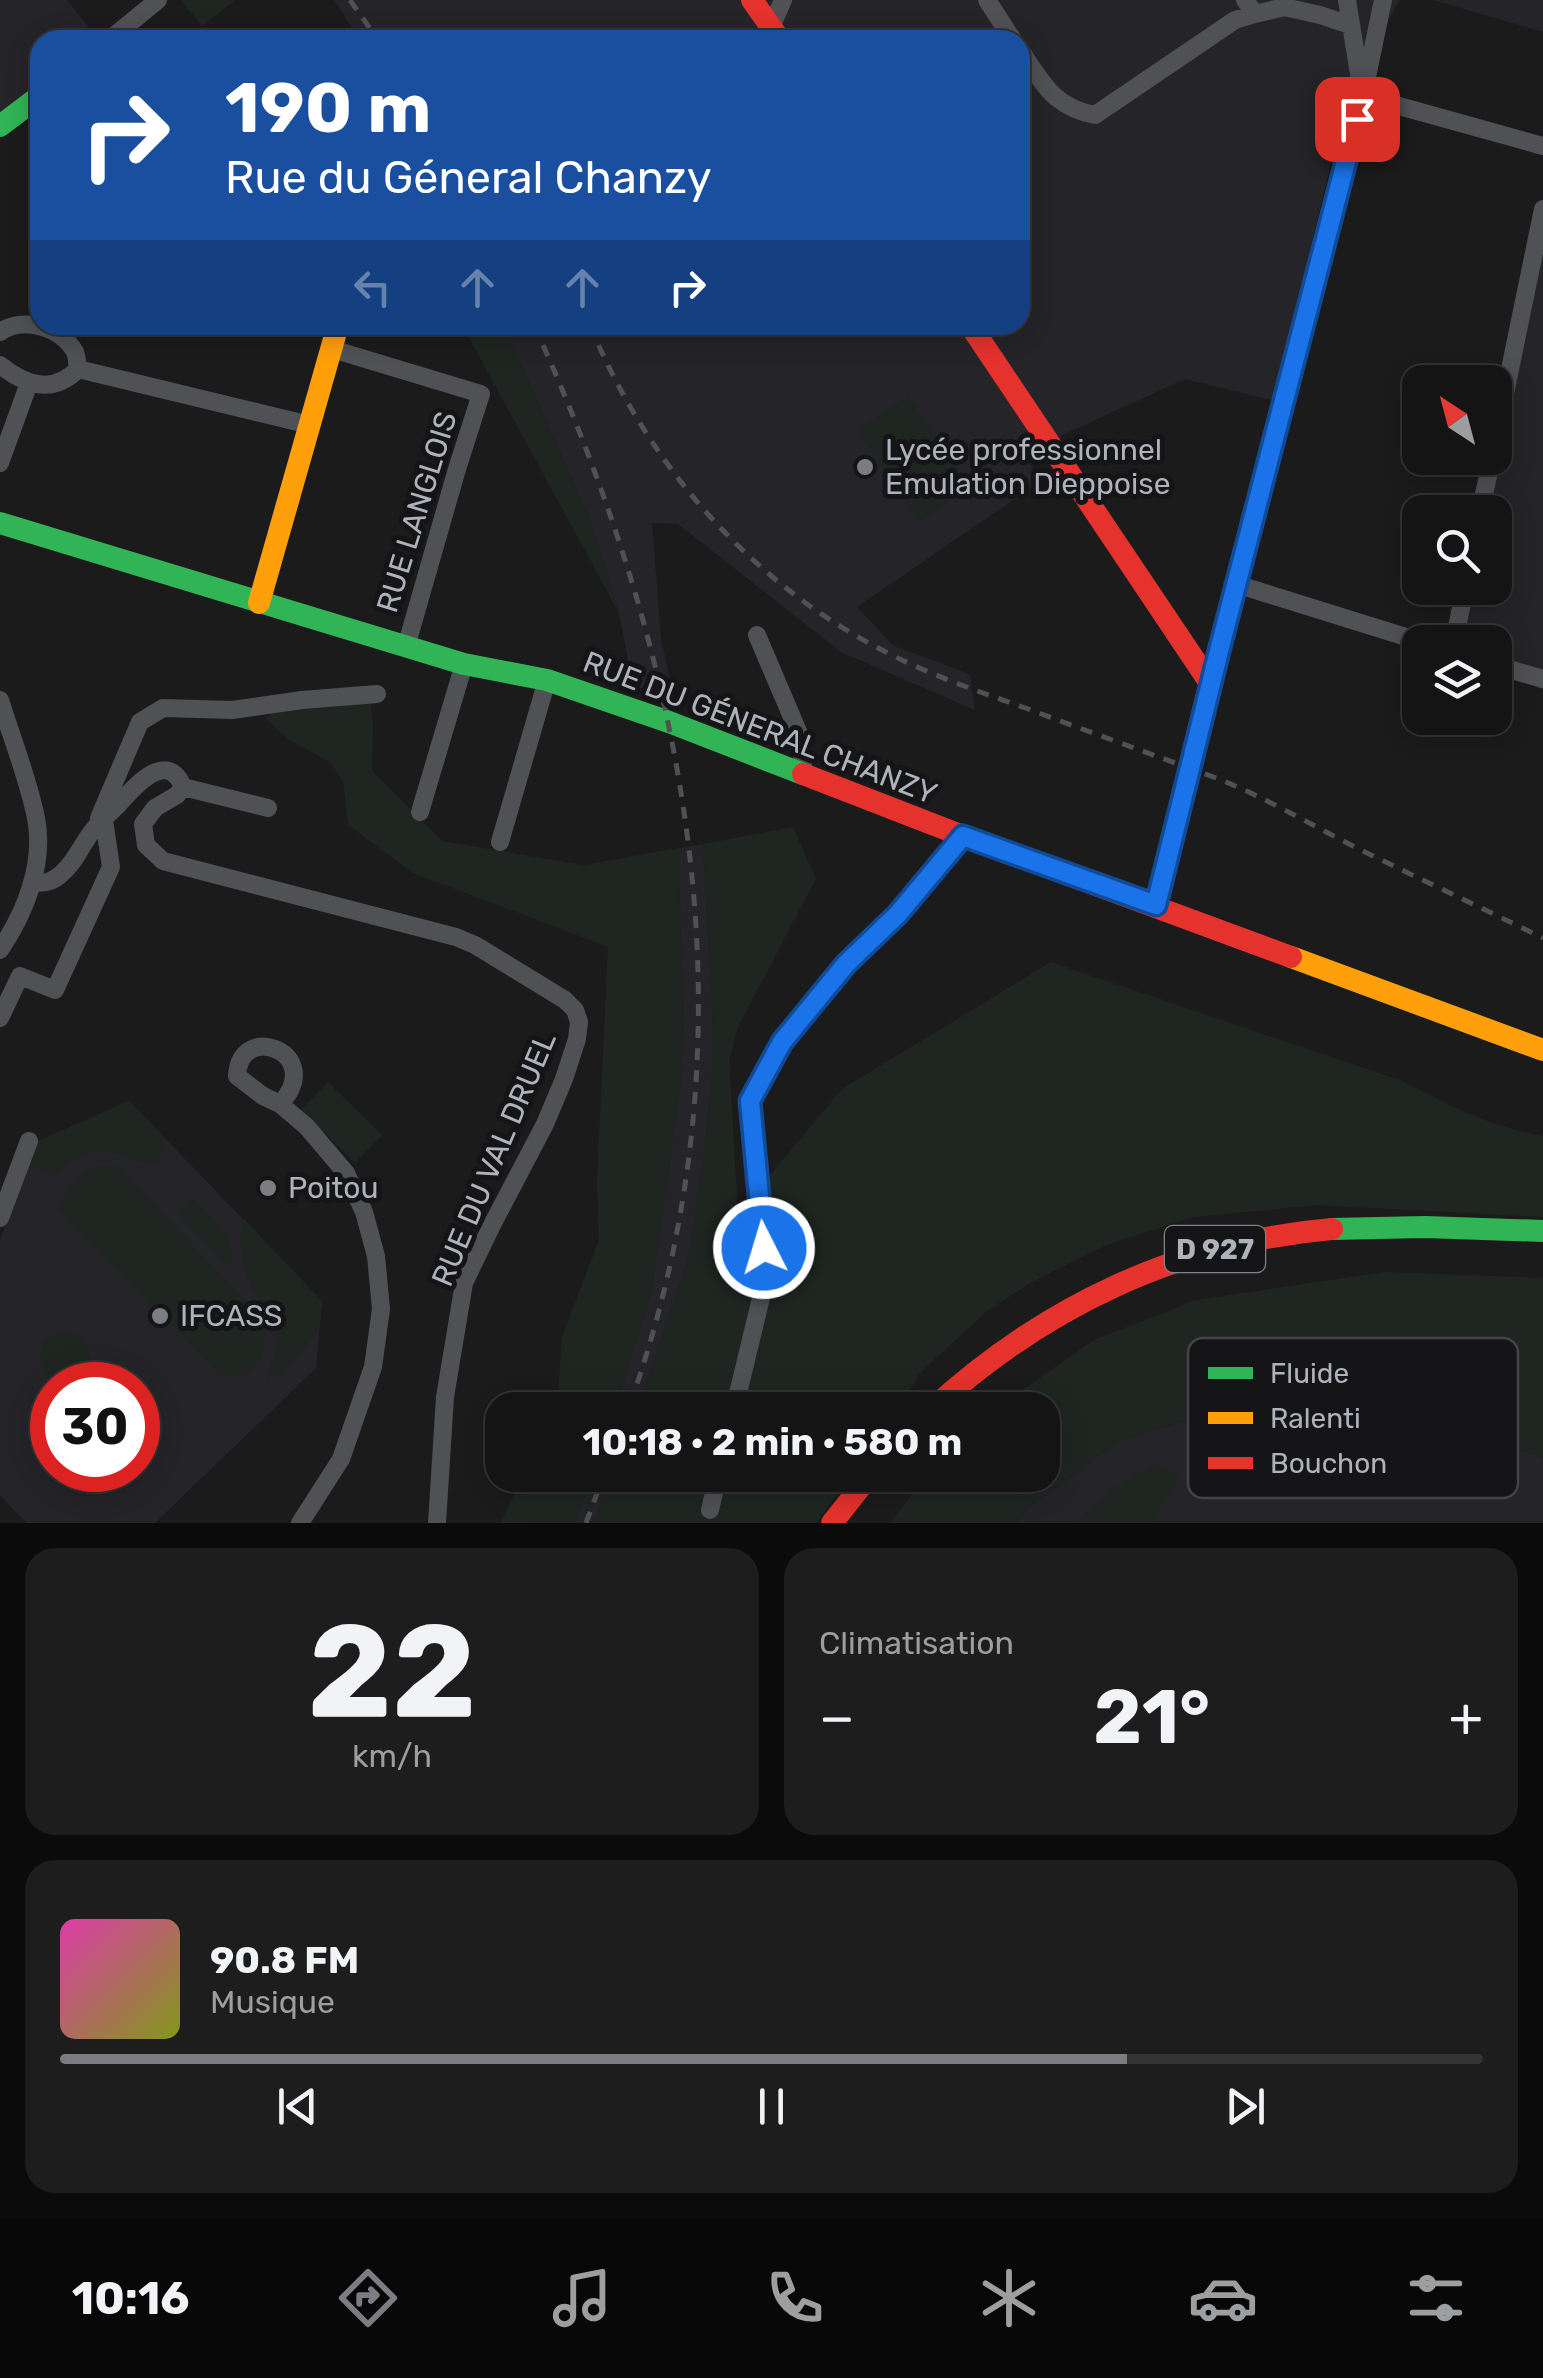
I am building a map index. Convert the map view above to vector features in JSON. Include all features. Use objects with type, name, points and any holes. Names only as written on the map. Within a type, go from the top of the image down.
[{"type":"main road","points":[[752,0],[773,30]]},
{"type":"main road","points":[[0,126],[30,104]]},
{"type":"main road","points":[[258,603],[336,335]]},
{"type":"main road","points":[[977,335],[1210,684],[1156,905]]},
{"type":"main road","name":"RUE DU GÉNERAL CHANZY","points":[[0,523],[464,664],[547,680],[669,722],[963,836],[1543,1050]]},
{"type":"main road","name":"D 927","points":[[951,1392],[989,1359],[1047,1321],[1116,1284],[1195,1254],[1305,1231],[1543,1231]]},
{"type":"main road","name":"D 927","points":[[971,1392],[1050,1333],[1120,1297],[1191,1268],[1248,1253],[1306,1244],[1388,1239],[1543,1244]]},
{"type":"main road","points":[[832,1523],[857,1492]]},
{"type":"main road","points":[[853,1523],[875,1492]]},
{"type":"street","points":[[121,30],[158,0]]},
{"type":"street","points":[[776,30],[782,0]]},
{"type":"street","points":[[987,0],[1007,30]]},
{"type":"street","points":[[1346,0],[1362,96]]},
{"type":"street","points":[[1210,684],[1362,96],[1383,0]]},
{"type":"street","points":[[1030,64],[1053,97],[1075,111],[1095,115],[1250,7],[1284,7],[1350,25]]},
{"type":"street","points":[[1362,96],[1543,146]]},
{"type":"street","points":[[1511,365],[1543,209]]},
{"type":"street","points":[[2,327],[30,324]]},
{"type":"street","points":[[58,335],[76,354],[78,368]]},
{"type":"street","name":"RUE LANGLOIS","points":[[332,350],[481,394],[406,647]]},
{"type":"street","points":[[0,365],[29,383],[46,386],[60,382],[78,368]]},
{"type":"street","points":[[78,368],[310,425]]},
{"type":"street","points":[[0,463],[29,383]]},
{"type":"street","points":[[1236,584],[1402,636]]},
{"type":"street","points":[[758,634],[800,736],[804,774]]},
{"type":"street","points":[[420,812],[464,664]]},
{"type":"street","points":[[1512,669],[1543,679]]},
{"type":"street","points":[[500,842],[547,680]]},
{"type":"street","points":[[0,1018],[20,976],[56,990],[111,867],[100,824],[140,722],[163,708],[232,710],[377,694]]},
{"type":"street","points":[[0,700],[37,820],[38,849],[32,883],[12,932],[0,950]]},
{"type":"street","points":[[32,883],[50,883],[66,871],[100,824],[136,784],[152,773],[172,772],[183,787],[268,808]]},
{"type":"street","name":"RUE DU VAL DRUEL","points":[[183,787],[143,824],[146,846],[162,860],[456,937],[576,1010],[577,1039],[564,1078],[545,1124],[464,1283],[445,1397],[437,1523]]},
{"type":"street","points":[[738,1392],[766,1277],[750,1101],[782,1042],[846,964],[898,914],[963,836]]},
{"type":"street","points":[[280,1104],[307,1127],[346,1173],[364,1212],[376,1256],[381,1309],[374,1367],[341,1459],[300,1523]]},
{"type":"street","points":[[0,1218],[29,1141]]},
{"type":"street","points":[[710,1510],[714,1492]]},
{"type":"shaded area","points":[[0,0],[67,0],[91,30],[30,30],[30,92],[0,115]]},
{"type":"shaded area","points":[[181,0],[235,0],[202,26]]},
{"type":"shaded area","points":[[334,0],[1400,0],[1348,91],[1274,401],[1185,379],[1023,453],[1041,481],[857,607],[894,646],[970,674],[975,710],[841,652],[678,524],[652,523],[661,638],[676,707],[646,699],[629,665],[619,613],[590,520],[507,335],[1030,335],[1030,30],[354,30]]},
{"type":"shaded area","points":[[1433,0],[1543,0],[1543,32]]},
{"type":"shaded area","points":[[1543,239],[1543,689],[1512,680],[1512,625],[1451,625],[1456,605],[1512,605],[1512,495],[1482,495],[1487,475],[1512,475],[1512,369]]},
{"type":"shaded area","points":[[467,335],[507,335],[590,520],[619,613]]},
{"type":"shaded area","points":[[908,396],[970,487],[919,522],[857,431]]},
{"type":"shaded area","points":[[296,692],[369,692],[372,771],[442,841],[584,865],[678,848],[684,1022],[681,1079],[652,1288],[620,1392],[558,1392],[562,1337],[599,1240],[597,1181],[608,947],[413,873],[348,825],[343,781],[331,763],[287,738],[266,719]]},
{"type":"shaded area","points":[[793,827],[816,879],[739,1025],[729,1060],[738,1213],[842,1089],[1051,962],[1402,1081],[1470,1114],[1543,1136],[1543,1217],[1317,1205],[1194,1217],[1109,1244],[1032,1282],[987,1311],[920,1373],[909,1392],[643,1392],[689,1257],[705,1145],[714,1046],[703,844]]},
{"type":"shaded area","points":[[703,844],[714,1047],[705,1145],[689,1257],[643,1392],[620,1392],[652,1288],[681,1079],[684,1022],[678,848]]},
{"type":"shaded area","points":[[328,1082],[382,1135],[355,1163],[301,1110]]},
{"type":"shaded area","name":"IFCASS","points":[[129,1101],[322,1301],[316,1368],[155,1523],[26,1523],[0,1495],[0,1240],[36,1142]]},
{"type":"shaded area","points":[[129,1101],[166,1139],[158,1162],[138,1162],[95,1152],[81,1156],[55,1174],[27,1166],[36,1142]]},
{"type":"shaded area","points":[[105,1165],[118,1167],[257,1313],[263,1349],[252,1368],[231,1376],[218,1373],[61,1211],[59,1205],[77,1178]]},
{"type":"shaded area","points":[[194,1199],[227,1236],[231,1263],[227,1264],[178,1214]]},
{"type":"shaded area","points":[[243,1218],[322,1301],[319,1331],[283,1372],[266,1381],[276,1335],[246,1271],[241,1244]]},
{"type":"shaded area","points":[[1385,1272],[1543,1278],[1543,1458],[1518,1449],[1518,1338],[1188,1338],[1188,1420],[1120,1440],[1060,1484],[1060,1392],[1020,1392],[1094,1340],[1196,1300]]},
{"type":"shaded area","points":[[55,1334],[75,1334],[88,1347],[89,1362],[41,1362],[42,1347]]},
{"type":"shaded area","points":[[1188,1420],[1188,1498],[1518,1498],[1518,1449],[1543,1458],[1543,1523],[1018,1523],[1025,1510],[1049,1492],[1060,1492],[1060,1484],[1120,1440]]},
{"type":"shaded area","points":[[1154,1464],[1179,1478],[1150,1523],[1073,1523],[1112,1490]]},
{"type":"shaded area","points":[[516,1492],[587,1492],[575,1523],[500,1523]]},
{"type":"shaded area","points":[[587,1492],[606,1492],[593,1523],[575,1523]]},
{"type":"shaded area","points":[[606,1492],[839,1492],[816,1523],[593,1523]]},
{"type":"shaded area","points":[[914,1492],[1049,1492],[1025,1510],[1018,1523],[890,1523]]},
{"type":"railway","points":[[350,0],[371,30]]},
{"type":"railway","points":[[538,335],[589,456],[634,589],[668,724],[690,859],[698,996],[692,1133],[669,1271],[633,1392]]},
{"type":"railway","points":[[595,335],[642,426],[710,517],[794,594],[840,626],[942,677],[1234,786],[1543,938]]},
{"type":"railway","points":[[586,1523],[598,1492]]},
{"type":"traffic: fast","points":[[0,126],[30,103]]},
{"type":"traffic: fast","points":[[0,523],[464,664],[547,680],[803,774]]},
{"type":"traffic: fast","points":[[1332,1229],[1543,1231]]},
{"type":"traffic: slow","points":[[259,603],[335,335]]},
{"type":"traffic: slow","points":[[1291,957],[1543,1050]]},
{"type":"traffic: jam","points":[[752,0],[773,30]]},
{"type":"traffic: jam","points":[[977,335],[1210,683],[1156,905]]},
{"type":"traffic: jam","points":[[803,774],[1291,957]]},
{"type":"traffic: jam","points":[[952,1392],[1019,1340],[1116,1286],[1221,1248],[1332,1229]]},
{"type":"traffic: jam","points":[[832,1523],[857,1492]]},
{"type":"place","name":"Lycée professionnel Emulation Dieppoise","points":[[865,467]]},
{"type":"place","name":"Poitou","points":[[268,1188]]},
{"type":"place","name":"IFCASS","points":[[160,1316]]},
{"type":"route","points":[[764,1248],[750,1101],[782,1042],[846,964],[898,914],[963,836],[1156,905],[1357,119]]}]
